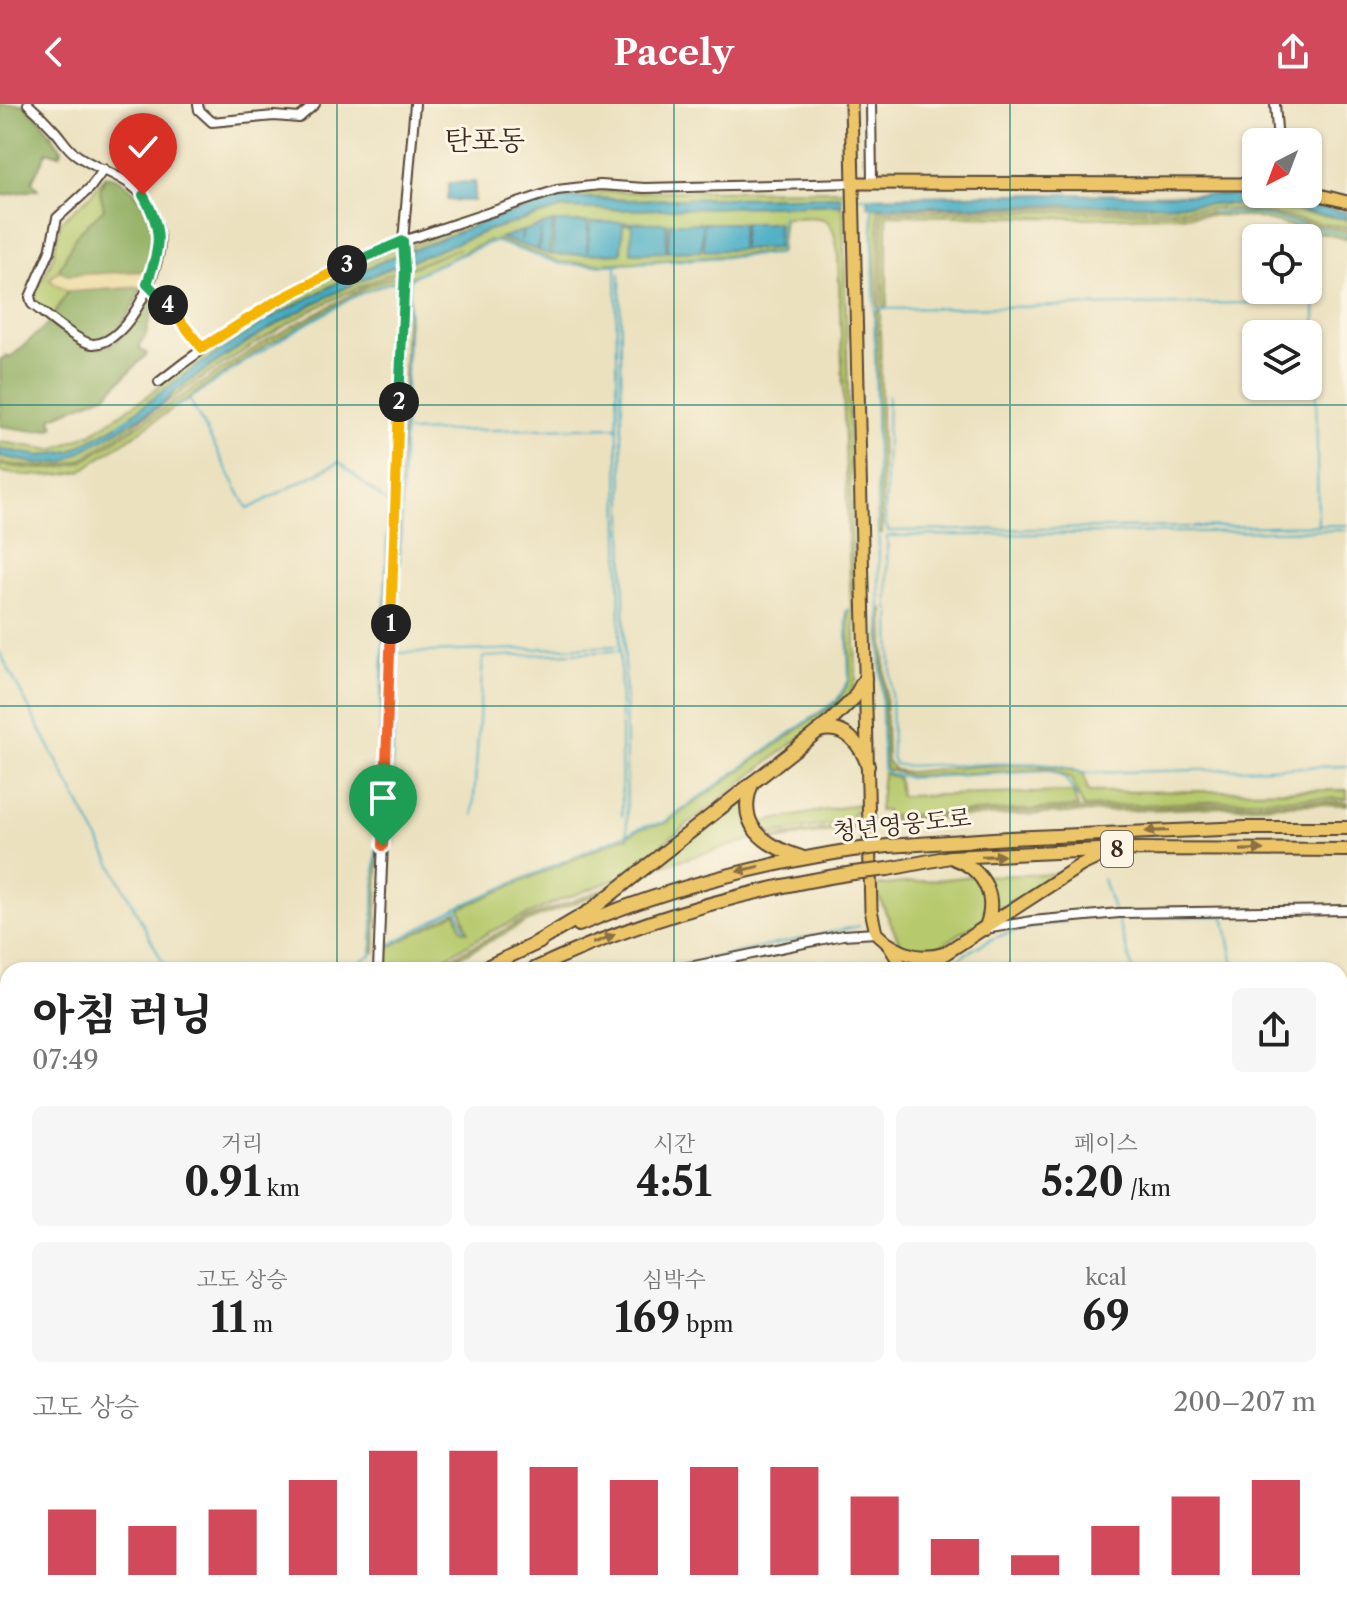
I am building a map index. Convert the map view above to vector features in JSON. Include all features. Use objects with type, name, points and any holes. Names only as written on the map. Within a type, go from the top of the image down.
[{"type":"highway","points":[[534,944],[590,911],[845,708],[865,678]]},
{"type":"highway","points":[[815,732],[828,728],[846,734],[859,745],[868,766]]},
{"type":"highway","points":[[754,780],[746,807],[750,823],[772,846],[803,858]]},
{"type":"highway","name":"청년영웅도로","points":[[497,962],[624,906],[667,891],[756,867],[852,850],[1009,838],[1245,828],[1347,828]]},
{"type":"highway","points":[[937,962],[944,954],[1081,865],[1120,849]]},
{"type":"highway","name":"청년영웅도로","points":[[551,962],[632,927],[761,889],[950,857],[1120,849],[1347,850]]},
{"type":"highway","points":[[950,857],[964,862],[985,881],[992,906],[985,929]]},
{"type":"highway","points":[[888,944],[915,957],[944,954]]},
{"type":"main road","points":[[851,104],[871,894],[876,933],[888,944],[899,962]]},
{"type":"main road","points":[[852,186],[872,183],[1242,184]]},
{"type":"main road","points":[[1322,196],[1347,202]]},
{"type":"street","points":[[28,104],[55,130],[70,151],[126,179],[143,195],[153,213],[160,240],[147,284],[133,315],[121,332],[101,343],[88,344],[32,304],[31,290],[50,251],[57,218],[90,188],[104,169]]},
{"type":"street","points":[[198,104],[199,110],[212,122],[251,117],[299,118],[315,104]]},
{"type":"street","points":[[378,962],[405,263],[403,241],[415,104]]},
{"type":"street","points":[[871,104],[872,183]]},
{"type":"street","points":[[1275,104],[1277,128]]},
{"type":"street","points":[[159,382],[202,348],[273,303],[344,266],[403,241],[557,190],[600,185],[645,188],[852,186]]},
{"type":"street","points":[[147,284],[202,348]]},
{"type":"street","points":[[985,929],[1115,913],[1347,910]]},
{"type":"street","points":[[713,962],[843,935],[876,933]]},
{"type":"green space","points":[[0,104],[23,104],[42,122],[62,150],[59,155],[47,151],[32,181],[38,189],[0,196]]},
{"type":"green space","points":[[105,176],[100,191],[104,209],[77,234],[59,270],[49,280],[68,292],[52,317],[36,304],[34,291],[53,257],[61,221],[90,196]]},
{"type":"green space","points":[[105,176],[115,178],[133,190],[147,210],[156,241],[152,260],[147,271],[67,275],[59,270],[77,234],[104,209],[100,191]]},
{"type":"green space","points":[[841,190],[841,196],[628,200],[584,197],[551,200],[491,219],[410,251],[412,245],[472,221],[563,192]]},
{"type":"green space","points":[[842,204],[856,680],[849,696],[828,716],[617,879],[492,931],[436,962],[383,962],[382,951],[456,912],[462,930],[468,931],[460,908],[624,837],[628,838],[628,835],[645,827],[664,824],[838,701],[850,680],[848,611],[851,608],[838,254],[829,223],[817,218],[784,218],[780,252],[606,264],[560,262],[497,240],[488,241],[409,278],[394,654],[408,269],[459,248],[409,268],[411,261],[486,231],[564,208],[628,210]],"holes":[[[553,223],[539,230],[537,250],[502,238],[522,232],[521,242],[523,231]],[[555,223],[588,223],[587,252],[591,223],[667,224],[666,251],[670,224],[741,223],[740,248],[778,224],[777,248],[704,250],[703,224],[701,251],[631,253],[632,224],[623,224],[620,253],[553,255]]]},
{"type":"green space","points":[[1242,204],[1242,208],[1272,208],[1347,219],[1347,228],[1253,211],[1220,209],[879,208],[880,308],[877,308],[872,207]]},
{"type":"green space","points":[[882,211],[1253,213],[1310,224],[1283,224],[1253,217],[1213,215],[1084,218],[887,215],[887,307],[883,307]]},
{"type":"green space","points":[[1322,226],[1347,231],[1347,239],[1322,233]]},
{"type":"green space","points":[[398,246],[399,254],[267,320],[181,377],[124,421],[71,451],[41,456],[0,449],[0,442],[53,450],[92,433],[149,395],[202,352],[259,316],[315,285]]},
{"type":"green space","points":[[400,264],[401,270],[359,287],[277,330],[83,459],[52,467],[0,463],[0,456],[38,464],[64,462],[164,403],[200,374],[282,321],[340,290]]},
{"type":"green space","points":[[401,273],[400,279],[358,294],[266,345],[81,471],[40,476],[0,472],[0,465],[53,469],[84,461],[267,340],[365,287]]},
{"type":"green space","points":[[400,282],[383,680],[397,283]]},
{"type":"green space","points":[[142,287],[121,325],[105,339],[85,339],[52,317],[68,292]]},
{"type":"green space","points":[[152,298],[155,300],[139,348],[147,354],[107,394],[51,418],[54,428],[35,431],[0,426],[0,360],[6,356],[10,358],[51,321],[93,347],[112,344]]},
{"type":"green space","points":[[876,311],[880,311],[882,533],[878,533]]},
{"type":"green space","points":[[883,609],[887,761],[895,770],[1046,766],[1084,774],[1088,792],[1347,790],[1347,799],[1083,807],[1071,779],[1051,769],[910,776],[886,769],[880,610]]},
{"type":"green space","points":[[396,657],[385,939],[389,944],[384,947]]},
{"type":"green space","points":[[383,686],[375,952],[372,953]]},
{"type":"green space","points":[[820,735],[823,738],[760,790],[757,807],[760,819],[763,822],[859,804],[859,811],[853,812],[854,820],[767,835],[752,817],[755,787]]},
{"type":"green space","points":[[883,773],[898,778],[900,796],[1073,792],[1078,807],[887,816],[886,810],[879,811]]},
{"type":"green space","points":[[745,791],[757,838],[643,871]]},
{"type":"green space","points":[[1347,802],[1347,805],[906,819],[776,840],[772,838],[906,816]]},
{"type":"green space","points":[[1058,874],[994,917],[983,876]]},
{"type":"green space","points":[[974,876],[987,899],[982,923],[936,948],[915,950],[901,946],[874,886]]},
{"type":"green space","points":[[610,887],[528,921],[450,962],[443,962],[527,918]]},
{"type":"sand","points":[[59,270],[67,275],[147,271],[142,287],[68,292],[49,280]]},
{"type":"water","points":[[475,182],[474,201],[447,200],[449,183]]},
{"type":"water","points":[[1240,195],[1242,205],[872,207],[868,206],[867,197]]},
{"type":"water","points":[[841,196],[842,204],[628,210],[564,208],[486,231],[411,261],[410,251],[491,219],[565,197],[628,200]]},
{"type":"water","points":[[1273,208],[1322,208],[1347,212],[1347,219]]},
{"type":"water","points":[[553,222],[549,254],[539,251],[541,230],[537,250],[500,238],[522,231],[521,241],[523,231]]},
{"type":"water","points":[[555,222],[588,222],[587,252],[591,222],[667,223],[668,251],[670,223],[742,223],[742,248],[744,223],[778,223],[777,248],[704,251],[703,224],[701,251],[631,253],[632,225],[623,224],[621,253],[552,255]]},
{"type":"water","points":[[399,254],[400,264],[340,290],[282,321],[200,374],[164,403],[64,462],[38,464],[0,456],[0,449],[41,456],[71,451],[124,421],[181,377],[267,320]]},
{"type":"waterway","points":[[858,197],[872,197]]},
{"type":"waterway","points":[[872,206],[883,769],[890,774],[911,778],[1051,771],[1065,778],[1077,797]]},
{"type":"waterway","points":[[1212,212],[1255,214],[1347,235]]},
{"type":"waterway","points":[[411,279],[497,242],[560,264],[572,265],[778,254],[782,216]]},
{"type":"waterway","points":[[616,263],[622,816]]},
{"type":"waterway","points":[[620,274],[627,832]]},
{"type":"waterway","points":[[390,945],[386,938],[410,279]]},
{"type":"waterway","points":[[372,955],[396,281]]},
{"type":"waterway","points":[[190,399],[339,305],[372,289],[399,281]]},
{"type":"waterway","points":[[877,309],[1315,302],[1318,526]]},
{"type":"waterway","points":[[888,395],[885,520],[888,531],[1347,525]]},
{"type":"waterway","points":[[173,408],[189,400],[191,402],[248,509],[339,462],[387,503]]},
{"type":"waterway","points":[[119,424],[130,416]]},
{"type":"waterway","points":[[408,432],[617,427]]},
{"type":"waterway","points":[[888,606],[889,536],[1347,530]]},
{"type":"waterway","points":[[886,607],[890,610],[892,757],[895,764],[1030,763],[1083,773],[1347,766]]},
{"type":"waterway","points":[[384,948],[460,906],[645,826],[663,823],[837,700],[849,680],[846,611],[851,608]]},
{"type":"waterway","points":[[397,653],[617,646]]},
{"type":"waterway","points":[[473,815],[483,657],[619,651]]},
{"type":"waterway","points":[[0,653],[163,962]]},
{"type":"waterway","points":[[1103,879],[1114,912]]},
{"type":"waterway","points":[[457,909],[465,929]]},
{"type":"waterway","points":[[1104,918],[1224,916],[1233,962]]},
{"type":"waterway","points":[[1117,918],[1131,962]]},
{"type":"waterway","points":[[954,962],[987,941],[1015,931],[1066,922]]},
{"type":"waterway","points":[[694,962],[859,926]]},
{"type":"waterway","points":[[358,962],[371,955]]},
{"type":"district","name":"탄포동","points":[[485,140]]},
{"type":"route","points":[[143,195],[153,213],[160,240],[147,284],[202,348],[273,303],[344,266],[403,241],[405,270],[383,846]]}]
